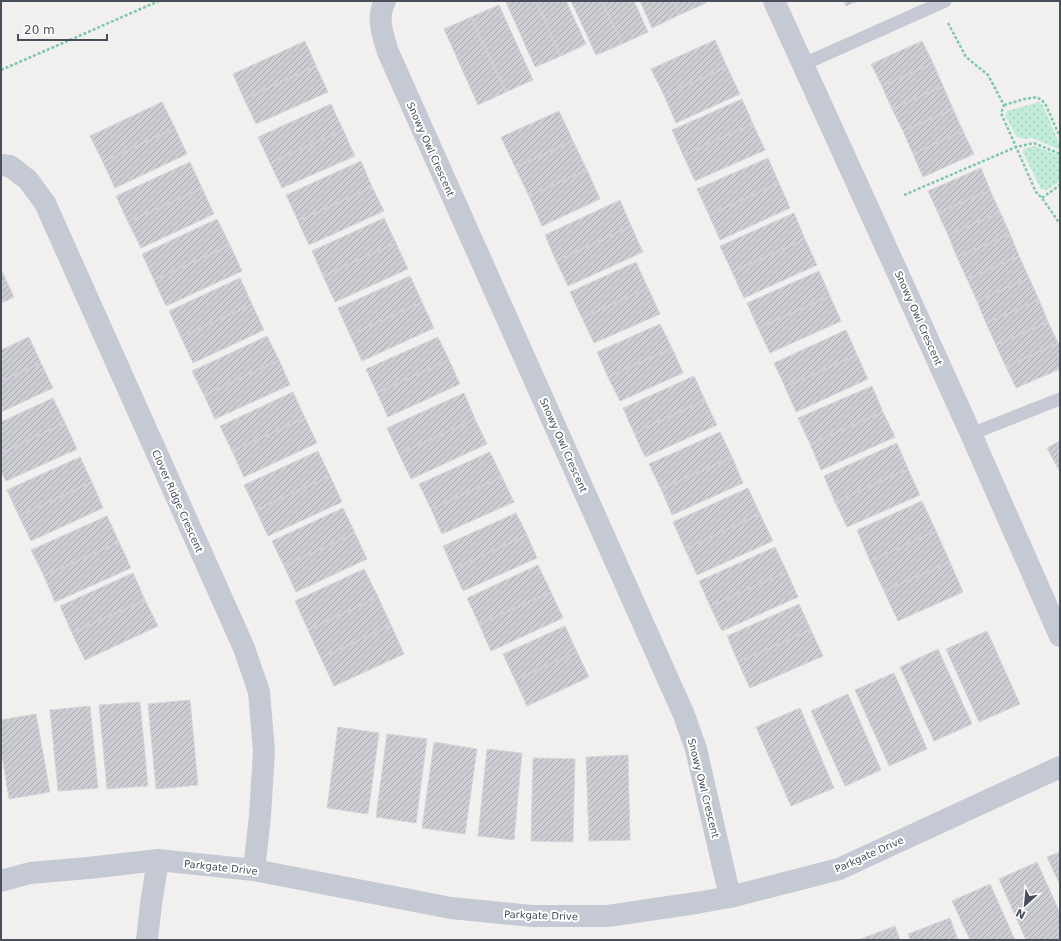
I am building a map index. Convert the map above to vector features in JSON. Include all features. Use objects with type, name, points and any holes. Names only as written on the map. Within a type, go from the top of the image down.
[{"type":"street","name":"Snowy Owl Crescent","points":[[384,1],[380,8],[381,32],[388,52],[684,715],[696,748],[730,897]]},
{"type":"street","name":"Snowy Owl Crescent","points":[[774,1],[804,64],[971,434],[1060,636]]},
{"type":"street","name":"Clover Ridge Crescent","points":[[1,166],[10,166],[28,180],[45,203],[244,648],[259,692],[264,751],[260,816],[254,870]]},
{"type":"street","name":"Parkgate Drive","points":[[1,881],[30,873],[158,860],[254,870],[450,908],[532,916],[608,916],[730,897],[839,869],[1060,767]]},
{"type":"street","points":[[147,940],[158,860]]},
{"type":"lane","points":[[804,64],[942,2]]},
{"type":"lane","points":[[971,434],[1060,399]]},
{"type":"path","points":[[1,70],[159,1]]},
{"type":"path","points":[[942,2],[966,57],[988,75],[1004,105],[1001,113],[1036,192],[1060,224]]},
{"type":"path","points":[[1004,105],[1037,97],[1045,103],[1060,137]]},
{"type":"path","points":[[904,195],[1016,147],[1034,143],[1060,154]]},
{"type":"path","points":[[1042,198],[1060,185]]},
{"type":"green space","points":[[1039,102],[1043,105],[1060,145],[1058,149],[1032,138],[1022,139],[1016,136],[1005,115],[1007,111]]},
{"type":"green space","points":[[1035,146],[1060,156],[1059,182],[1047,190],[1041,189],[1023,153],[1023,150],[1026,148]]},
{"type":"building","points":[[536,1],[561,56],[535,67],[506,2]]},
{"type":"building","points":[[536,1],[566,1],[586,44],[561,56]]},
{"type":"building","points":[[571,1],[602,1],[622,44],[596,55]]},
{"type":"building","points":[[602,1],[634,1],[648,32],[622,44]]},
{"type":"building","points":[[640,1],[673,1],[679,15],[652,28]]},
{"type":"building","points":[[673,1],[705,1],[706,3],[679,15]]},
{"type":"building","points":[[844,1],[858,1],[846,6]]},
{"type":"building","points":[[499,5],[533,80],[506,92],[471,17]]},
{"type":"building","points":[[471,17],[506,92],[478,105],[444,29]]},
{"type":"building","points":[[715,40],[727,67],[664,95],[651,69]]},
{"type":"building","points":[[305,41],[316,66],[244,99],[233,74]]},
{"type":"building","points":[[922,41],[933,63],[882,86],[871,64]]},
{"type":"building","points":[[933,63],[943,86],[892,109],[882,86]]},
{"type":"building","points":[[316,66],[328,92],[256,124],[244,99]]},
{"type":"building","points":[[727,67],[740,94],[676,123],[664,95]]},
{"type":"building","points":[[943,86],[953,109],[903,131],[892,109]]},
{"type":"building","points":[[742,99],[753,124],[683,155],[672,130]]},
{"type":"building","points":[[162,102],[175,128],[103,162],[90,136]]},
{"type":"building","points":[[331,104],[343,130],[270,163],[258,137]]},
{"type":"building","points":[[953,109],[963,131],[913,154],[903,131]]},
{"type":"building","points":[[559,111],[573,141],[515,167],[501,137]]},
{"type":"building","points":[[753,124],[765,150],[695,181],[683,155]]},
{"type":"building","points":[[175,128],[187,154],[115,188],[103,162]]},
{"type":"building","points":[[343,130],[355,156],[282,188],[270,163]]},
{"type":"building","points":[[963,131],[974,154],[923,177],[913,154]]},
{"type":"building","points":[[573,141],[587,170],[529,196],[515,167]]},
{"type":"building","points":[[768,158],[779,183],[709,215],[697,189]]},
{"type":"building","points":[[361,161],[372,187],[298,221],[286,195]]},
{"type":"building","points":[[190,162],[202,188],[128,222],[116,196]]},
{"type":"building","points":[[981,168],[990,190],[938,213],[928,191]]},
{"type":"building","points":[[587,170],[600,199],[542,226],[529,196]]},
{"type":"building","points":[[779,183],[790,208],[720,240],[709,215]]},
{"type":"building","points":[[372,187],[384,211],[309,245],[298,221]]},
{"type":"building","points":[[202,188],[214,214],[141,248],[128,222]]},
{"type":"building","points":[[990,190],[1000,212],[948,235],[938,213]]},
{"type":"building","points":[[620,200],[631,226],[556,261],[545,235]]},
{"type":"building","points":[[1000,212],[1010,234],[957,257],[948,235]]},
{"type":"building","points":[[794,213],[805,239],[732,272],[720,246]]},
{"type":"building","points":[[384,218],[396,243],[323,276],[312,251]]},
{"type":"building","points":[[217,219],[230,245],[154,280],[142,254]]},
{"type":"building","points":[[631,226],[643,252],[568,286],[556,261]]},
{"type":"building","points":[[1010,234],[1019,256],[967,279],[957,257]]},
{"type":"building","points":[[805,239],[817,265],[744,298],[732,272]]},
{"type":"building","points":[[396,243],[408,269],[335,302],[323,276]]},
{"type":"building","points":[[230,245],[242,271],[166,306],[154,280]]},
{"type":"building","points":[[1019,256],[1029,278],[977,301],[967,279]]},
{"type":"building","points":[[636,262],[648,288],[582,318],[570,292]]},
{"type":"building","points":[[1,269],[14,297],[1,303]]},
{"type":"building","points":[[819,271],[830,296],[758,328],[747,303]]},
{"type":"building","points":[[410,276],[422,302],[350,335],[338,308]]},
{"type":"building","points":[[240,278],[252,304],[181,337],[169,311]]},
{"type":"building","points":[[1029,278],[1039,300],[986,323],[977,301]]},
{"type":"building","points":[[648,288],[660,314],[594,343],[582,318]]},
{"type":"building","points":[[830,296],[841,321],[770,353],[758,328]]},
{"type":"building","points":[[1039,300],[1048,322],[996,345],[986,323]]},
{"type":"building","points":[[422,302],[434,328],[362,361],[350,335]]},
{"type":"building","points":[[252,304],[264,330],[193,363],[181,337]]},
{"type":"building","points":[[1048,322],[1058,343],[1006,367],[996,345]]},
{"type":"building","points":[[660,324],[672,348],[608,377],[597,352]]},
{"type":"building","points":[[846,330],[857,355],[785,387],[774,363]]},
{"type":"building","points":[[267,336],[279,360],[204,395],[192,371]]},
{"type":"building","points":[[29,337],[41,363],[1,381],[1,350]]},
{"type":"building","points":[[438,337],[449,360],[377,393],[366,369]]},
{"type":"building","points":[[1058,343],[1060,347],[1060,369],[1016,388],[1006,367]]},
{"type":"building","points":[[672,348],[683,373],[620,401],[608,377]]},
{"type":"building","points":[[857,355],[868,379],[796,412],[785,387]]},
{"type":"building","points":[[279,360],[290,385],[215,419],[204,395]]},
{"type":"building","points":[[449,360],[460,384],[388,417],[377,393]]},
{"type":"building","points":[[41,363],[53,388],[1,412],[1,381]]},
{"type":"building","points":[[694,376],[705,400],[634,433],[623,408]]},
{"type":"building","points":[[872,386],[883,412],[810,444],[798,418]]},
{"type":"building","points":[[293,392],[305,418],[232,451],[220,426]]},
{"type":"building","points":[[464,393],[475,419],[399,454],[387,428]]},
{"type":"building","points":[[53,398],[65,423],[1,453],[1,422]]},
{"type":"building","points":[[705,400],[717,425],[645,457],[634,433]]},
{"type":"building","points":[[883,412],[895,437],[821,470],[810,444]]},
{"type":"building","points":[[305,418],[317,443],[244,477],[232,451]]},
{"type":"building","points":[[475,419],[487,444],[411,479],[399,454]]},
{"type":"building","points":[[65,423],[77,449],[6,481],[1,471],[1,453]]},
{"type":"building","points":[[720,432],[732,457],[661,489],[649,464]]},
{"type":"building","points":[[1060,441],[1060,472],[1047,448]]},
{"type":"building","points":[[897,443],[908,469],[835,502],[824,476]]},
{"type":"building","points":[[318,451],[330,476],[256,510],[244,485]]},
{"type":"building","points":[[490,452],[502,477],[431,509],[419,484]]},
{"type":"building","points":[[80,457],[92,482],[19,516],[7,490]]},
{"type":"building","points":[[732,457],[743,483],[672,515],[661,489]]},
{"type":"building","points":[[908,469],[920,495],[847,527],[835,502]]},
{"type":"building","points":[[330,476],[342,502],[268,536],[256,510]]},
{"type":"building","points":[[502,477],[514,502],[442,534],[431,509]]},
{"type":"building","points":[[92,482],[103,508],[31,541],[19,516]]},
{"type":"building","points":[[748,488],[760,514],[685,549],[673,522]]},
{"type":"building","points":[[922,501],[936,531],[870,561],[857,530]]},
{"type":"building","points":[[343,508],[355,533],[284,566],[272,541]]},
{"type":"building","points":[[516,513],[527,535],[453,569],[443,546]]},
{"type":"building","points":[[760,514],[773,541],[697,575],[685,549]]},
{"type":"building","points":[[107,516],[119,542],[44,576],[31,550]]},
{"type":"building","points":[[936,531],[950,562],[884,591],[870,561]]},
{"type":"building","points":[[355,533],[367,559],[296,592],[284,566]]},
{"type":"building","points":[[527,535],[537,558],[463,591],[453,569]]},
{"type":"building","points":[[119,542],[131,568],[55,602],[44,576]]},
{"type":"building","points":[[775,547],[787,572],[710,606],[699,581]]},
{"type":"building","points":[[950,562],[963,592],[898,621],[884,591]]},
{"type":"building","points":[[538,565],[551,592],[479,624],[467,598]]},
{"type":"building","points":[[364,569],[378,597],[308,630],[295,601]]},
{"type":"building","points":[[787,572],[798,597],[722,631],[710,606]]},
{"type":"building","points":[[133,573],[145,600],[72,633],[60,606]]},
{"type":"building","points":[[551,592],[563,618],[491,651],[479,624]]},
{"type":"building","points":[[378,597],[391,625],[321,658],[308,630]]},
{"type":"building","points":[[145,600],[158,626],[85,660],[72,633]]},
{"type":"building","points":[[799,604],[811,630],[738,662],[727,636]]},
{"type":"building","points":[[391,625],[404,654],[334,686],[321,658]]},
{"type":"building","points":[[565,626],[577,652],[515,680],[503,654]]},
{"type":"building","points":[[811,630],[823,656],[750,688],[738,662]]},
{"type":"building","points":[[987,631],[1020,704],[979,722],[946,649]]},
{"type":"building","points":[[938,649],[972,724],[934,741],[900,667]]},
{"type":"building","points":[[577,652],[589,677],[527,706],[515,680]]},
{"type":"building","points":[[894,673],[927,749],[889,766],[855,690]]},
{"type":"building","points":[[848,694],[881,770],[845,786],[811,711]]},
{"type":"building","points":[[190,700],[198,785],[156,789],[148,704]]},
{"type":"building","points":[[140,702],[148,786],[107,789],[99,705]]},
{"type":"building","points":[[90,706],[98,788],[58,791],[50,710]]},
{"type":"building","points":[[800,708],[834,788],[791,806],[756,727]]},
{"type":"building","points":[[36,714],[50,792],[9,799],[1,750],[1,720]]},
{"type":"building","points":[[338,727],[379,733],[368,814],[327,808]]},
{"type":"building","points":[[387,734],[427,739],[416,823],[376,817]]},
{"type":"building","points":[[434,742],[477,749],[465,834],[422,828]]},
{"type":"building","points":[[487,749],[522,753],[514,840],[478,836]]},
{"type":"building","points":[[628,755],[630,840],[589,841],[586,757]]},
{"type":"building","points":[[533,758],[575,759],[573,842],[531,841]]},
{"type":"building","points":[[1060,852],[1060,885],[1047,857]]},
{"type":"building","points":[[1037,862],[1060,913],[1060,940],[1026,940],[999,879]]},
{"type":"building","points":[[990,884],[1015,940],[970,940],[952,901]]},
{"type":"building","points":[[950,918],[958,940],[910,940],[908,934]]},
{"type":"building","points":[[895,926],[900,940],[858,940]]}]
